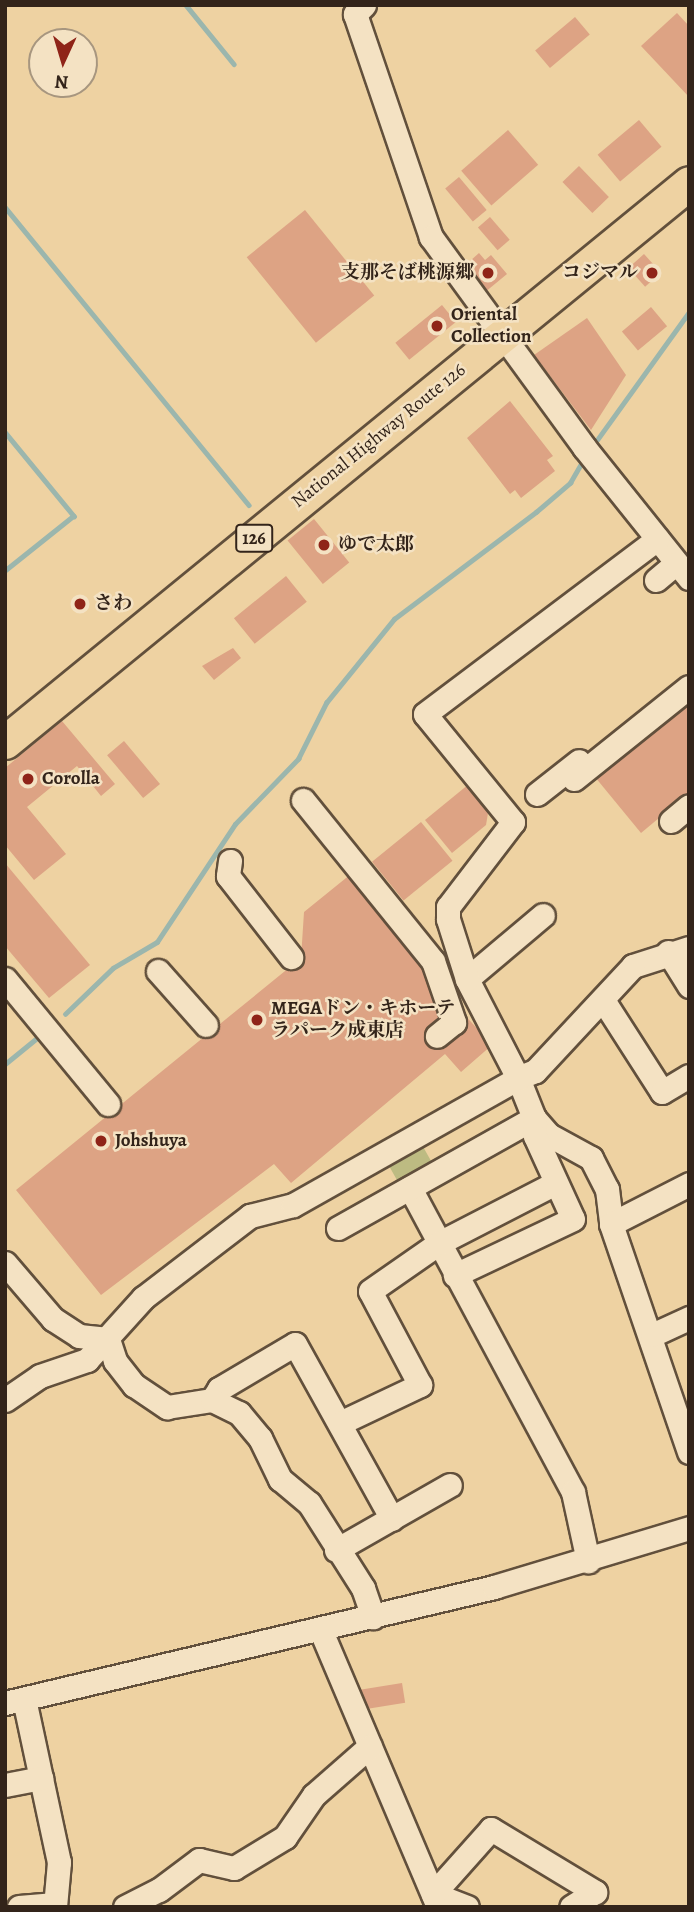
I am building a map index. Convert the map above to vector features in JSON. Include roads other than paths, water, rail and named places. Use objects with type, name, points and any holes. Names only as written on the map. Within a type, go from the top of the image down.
[{"type":"highway","name":"National Highway Route 126","points":[[5,742],[689,183]]},
{"type":"street","points":[[364,5],[355,14],[431,237],[657,539],[684,569],[656,580]]},
{"type":"street","points":[[455,1275],[573,1219],[535,1136],[534,1118],[518,1078],[467,979],[448,908],[513,822],[425,714],[657,539]]},
{"type":"street","points":[[537,794],[577,770],[689,687]]},
{"type":"street","points":[[303,800],[433,961],[454,1022],[437,1036]]},
{"type":"street","points":[[671,821],[689,806]]},
{"type":"street","points":[[230,861],[228,876],[291,957]]},
{"type":"street","points":[[467,979],[543,915]]},
{"type":"street","points":[[5,1400],[40,1377],[87,1360],[143,1298],[250,1216],[293,1205],[518,1078],[535,1071],[633,966],[679,950],[689,986]]},
{"type":"street","points":[[158,971],[206,1025]]},
{"type":"street","points":[[9,991],[108,1104]]},
{"type":"street","points":[[603,1000],[662,1092],[689,1076]]},
{"type":"street","points":[[338,1228],[534,1118]]},
{"type":"street","points":[[534,1118],[549,1135],[591,1158],[607,1189],[611,1224],[652,1335],[689,1452]]},
{"type":"street","points":[[340,1423],[420,1385],[370,1291],[439,1243],[555,1183]]},
{"type":"street","points":[[410,1188],[573,1492],[588,1561]]},
{"type":"street","points":[[611,1224],[685,1194]]},
{"type":"street","points":[[5,1263],[53,1320],[79,1336],[108,1339]]},
{"type":"street","points":[[652,1335],[689,1318]]},
{"type":"street","points":[[108,1339],[134,1385],[167,1407],[212,1400],[239,1413],[260,1438],[280,1479],[309,1503],[336,1550],[363,1588],[373,1616]]},
{"type":"street","points":[[212,1400],[219,1389],[295,1344],[392,1519]]},
{"type":"street","points":[[336,1550],[450,1485]]},
{"type":"street","points":[[19,1907],[55,1906],[59,1862],[41,1778],[15,1701],[321,1631],[588,1561],[689,1528]]},
{"type":"street","points":[[321,1631],[436,1900]]},
{"type":"street","points":[[125,1907],[161,1899],[199,1860],[234,1868],[285,1837],[314,1795],[370,1746]]},
{"type":"street","points":[[5,1785],[41,1778]]},
{"type":"street","points":[[436,1900],[491,1829],[595,1892],[571,1907]]},
{"type":"street","points":[[436,1900],[467,1907]]},
{"type":"waterway","points":[[186,5],[234,64]]},
{"type":"waterway","points":[[5,207],[249,505]]},
{"type":"waterway","points":[[597,440],[689,312]]},
{"type":"waterway","points":[[5,432],[74,516],[5,571]]},
{"type":"waterway","points":[[65,1014],[113,968],[157,942],[235,824],[298,759],[326,703],[394,619],[536,512],[570,483],[580,466]]},
{"type":"waterway","points":[[5,1064],[37,1038]]},
{"type":"place","name":"支那そば桃源郷","points":[[488,273]]},
{"type":"place","name":"コジマル","points":[[652,273]]},
{"type":"place","name":"Oriental Collection","points":[[437,326]]},
{"type":"place","name":"ゆで太郎","points":[[324,545]]},
{"type":"place","name":"さわ","points":[[80,604]]},
{"type":"place","name":"Corolla","points":[[28,779]]},
{"type":"place","name":"MEGAドン・キホーテ ラパーク成東店","points":[[257,1020]]},
{"type":"place","name":"Johshuya","points":[[101,1141]]}]
